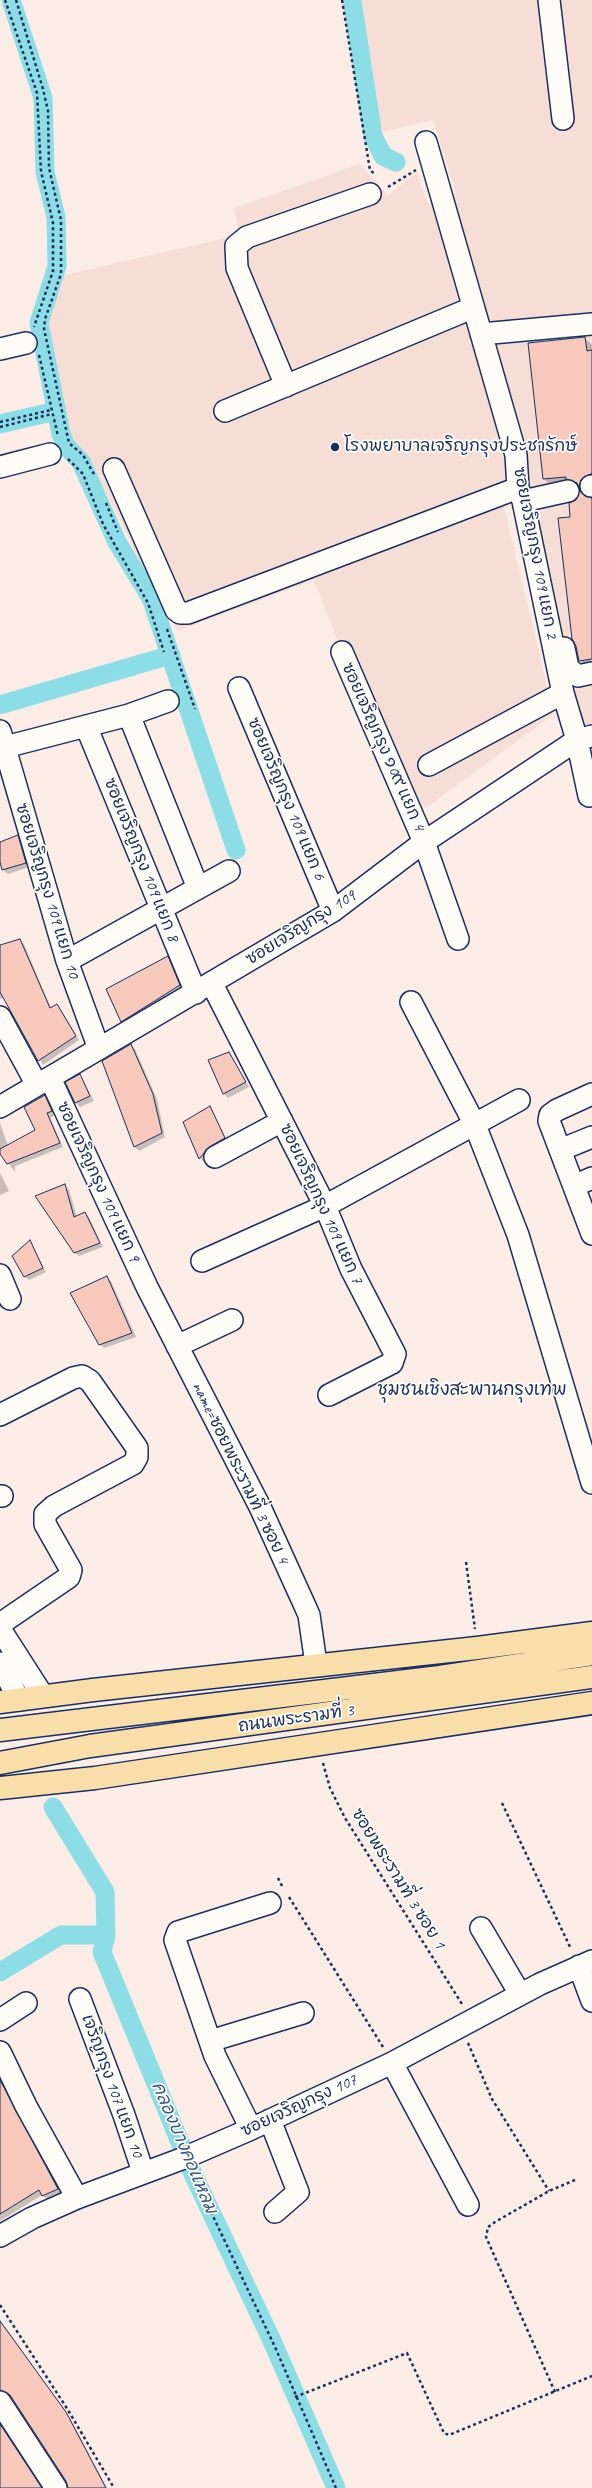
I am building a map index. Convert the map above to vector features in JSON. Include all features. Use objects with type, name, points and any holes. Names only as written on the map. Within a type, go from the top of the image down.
[{"type":"main road","points":[[10,1701],[316,1664],[478,1648],[592,1633]]},
{"type":"main road","name":"ถนนพระรามที่ 3","points":[[0,1730],[440,1677],[592,1654]]},
{"type":"main road","name":"ถนนพระรามที่ 3","points":[[0,1763],[90,1746],[442,1700],[592,1678]]},
{"type":"main road","name":"ถนนพระรามที่ 3","points":[[0,1788],[95,1778],[319,1745],[592,1702]]},
{"type":"street","points":[[549,0],[563,119]]},
{"type":"street","name":"ซอยเจริญกรุง 109 แยก 2","points":[[428,151],[472,308],[516,455],[526,495],[563,693],[585,738],[589,796]]},
{"type":"street","points":[[286,386],[237,268],[236,246],[247,237],[378,185]]},
{"type":"street","points":[[225,411],[472,308]]},
{"type":"street","points":[[481,334],[592,324]]},
{"type":"street","points":[[0,348],[33,341]]},
{"type":"street","points":[[0,467],[58,450]]},
{"type":"street","points":[[114,469],[176,610],[180,614],[188,613],[526,495],[568,491]]},
{"type":"street","points":[[526,495],[568,668],[578,676],[592,674]]},
{"type":"street","name":"ซอยเจริญกรุง ๑0๙ แยก 4","points":[[342,652],[424,842],[458,939]]},
{"type":"street","name":"ซอยเจริญกรุง 109 แยก 6","points":[[239,688],[333,911]]},
{"type":"street","points":[[430,764],[563,693]]},
{"type":"street","points":[[2,739],[86,726],[129,715],[168,701]]},
{"type":"street","points":[[129,715],[198,888]]},
{"type":"street","name":"ซอยเจริญกรุง 109 แยก 8","points":[[86,726],[160,910],[204,988]]},
{"type":"street","name":"ซอยเจริญกรุง 109","points":[[0,1107],[333,911],[424,842],[585,738]]},
{"type":"street","name":"ซอยเจริญกรุง 109 แยก 10","points":[[2,739],[67,962],[99,1049]]},
{"type":"street","points":[[67,962],[229,871]]},
{"type":"street","name":"ซอยเจริญกรุง 109 แยก 7","points":[[204,988],[282,1121],[325,1206],[351,1269],[395,1354],[392,1363],[329,1395]]},
{"type":"street","points":[[411,1002],[475,1125],[518,1235],[592,1483]]},
{"type":"street","name":"ซอยเจริญกรุง 109 แยก 9","points":[[0,1017],[44,1081],[147,1287]]},
{"type":"street","points":[[592,1094],[557,1110],[550,1115],[550,1121],[560,1150],[583,1182],[592,1234]]},
{"type":"street","points":[[202,1261],[325,1206],[519,1100]]},
{"type":"street","points":[[215,1157],[282,1121]]},
{"type":"street","points":[[560,1150],[592,1137]]},
{"type":"street","points":[[0,1275],[10,1298]]},
{"type":"street","name":"name=ซอยพระรามที่ 3 ซอย 4","points":[[147,1287],[260,1508],[305,1606],[309,1615],[316,1664]]},
{"type":"street","points":[[177,1346],[232,1320]]},
{"type":"street","points":[[0,1415],[73,1378],[82,1376],[90,1381],[136,1448],[137,1457],[133,1464],[54,1506],[45,1514],[45,1524],[71,1570],[69,1577],[0,1624]]},
{"type":"street","points":[[0,1629],[43,1696]]},
{"type":"street","points":[[0,1663],[10,1701]]},
{"type":"street","points":[[251,2129],[210,2041],[175,1940],[178,1932],[270,1903]]},
{"type":"street","points":[[481,1928],[520,1994]]},
{"type":"street","points":[[585,1964],[592,2001]]},
{"type":"street","name":"ซอยเจริญกรุง 107","points":[[0,2236],[32,2218],[77,2198],[206,2149],[251,2129],[392,2063],[520,1994],[585,1964]]},
{"type":"street","name":"เจริญกรุง 107 แยก 10","points":[[80,1999],[124,2115],[143,2172]]},
{"type":"street","points":[[0,2020],[26,2003]]},
{"type":"street","points":[[210,2041],[303,2013]]},
{"type":"street","points":[[0,2052],[26,2106],[77,2198]]},
{"type":"street","points":[[392,2063],[468,2205]]},
{"type":"street","points":[[270,2120],[298,2192],[275,2212]]},
{"type":"street","points":[[0,2402],[56,2488]]},
{"type":"path","points":[[5,0],[37,93],[41,171],[53,223],[53,271],[33,341],[52,414],[58,450],[83,474],[103,524],[148,603],[164,652]]},
{"type":"path","points":[[16,0],[43,89],[48,111],[50,168],[61,220],[61,274],[44,329],[69,443],[83,455],[95,477]]},
{"type":"path","points":[[342,0],[370,170],[378,185],[390,188],[428,151]]},
{"type":"path","points":[[0,422],[51,410]]},
{"type":"path","points":[[0,426],[52,414]]},
{"type":"path","points":[[104,499],[119,534]]},
{"type":"path","points":[[166,624],[195,709]]},
{"type":"path","points":[[466,1562],[478,1648]]},
{"type":"path","name":"ซอยพระรามที่ 3 ซอย 1","points":[[319,1745],[330,1788],[345,1818],[468,2021],[474,2060],[487,2089],[549,2191]]},
{"type":"path","points":[[502,1803],[585,1964]]},
{"type":"path","points":[[278,1878],[392,2063]]},
{"type":"path","points":[[185,2157],[272,2340],[336,2488]]},
{"type":"path","points":[[555,2392],[486,2237],[488,2228],[495,2222],[549,2191],[575,2180]]},
{"type":"path","points":[[0,2305],[68,2410],[114,2488]]},
{"type":"path","points":[[296,2397],[406,2353],[444,2433],[449,2435],[592,2376]]},
{"type":"shaded area","name":"โรงพยาบาลเจริญกรุงประชารักษ์","points":[[362,0],[592,0],[592,723],[581,726],[527,490],[502,499],[554,714],[408,821],[314,580],[178,631],[164,609],[86,453],[71,440],[47,328],[64,275],[239,235],[234,208],[360,164],[388,195],[417,172],[427,203],[456,194],[433,120],[382,132]]},
{"type":"building","points":[[585,337],[587,351],[592,350],[592,473],[581,480],[579,488],[577,483],[566,479],[566,477],[543,479],[528,343]]},
{"type":"building","points":[[580,489],[585,496],[592,498],[592,659],[579,661],[576,646],[572,639],[558,518],[570,517],[569,503],[576,500]]},
{"type":"building","points":[[18,835],[26,863],[2,870],[0,862],[0,842]]},
{"type":"building","points":[[20,939],[50,1008],[57,1004],[76,1036],[38,1061],[0,992],[0,945]]},
{"type":"building","points":[[168,956],[180,985],[121,1022],[106,989]]},
{"type":"building","points":[[131,1044],[153,1094],[162,1133],[134,1147],[102,1061]]},
{"type":"building","points":[[229,1052],[246,1082],[223,1094],[208,1060]]},
{"type":"building","points":[[80,1074],[90,1096],[75,1103],[65,1082]]},
{"type":"building","points":[[45,1095],[52,1111],[47,1113],[60,1143],[7,1164],[0,1154],[0,1149],[35,1130],[24,1107]]},
{"type":"building","points":[[210,1106],[225,1138],[209,1147],[199,1159],[183,1122]]},
{"type":"building","points":[[65,1184],[74,1217],[85,1212],[100,1243],[74,1253],[35,1196]]},
{"type":"building","points":[[30,1240],[43,1268],[24,1277],[12,1256]]},
{"type":"building","points":[[107,1276],[132,1333],[99,1345],[70,1293]]},
{"type":"building","points":[[0,2080],[58,2189],[42,2196],[39,2190],[0,2214]]},
{"type":"building","points":[[0,2321],[66,2412],[106,2488],[68,2488],[66,2481],[10,2395],[0,2390]]},
{"type":"building","points":[[0,2424],[42,2488],[0,2488]]},
{"type":"waterway","points":[[11,0],[43,98],[45,172],[56,217],[57,266],[39,323],[61,434],[66,446],[81,462],[117,542],[151,598],[236,850]]},
{"type":"waterway","points":[[352,0],[373,136],[383,156],[396,162]]},
{"type":"waterway","points":[[0,424],[56,411]]},
{"type":"waterway","points":[[0,705],[171,655]]},
{"type":"waterway","name":"คลองบางคอแหลม","points":[[53,1807],[105,1892],[106,1935],[102,1952],[193,2174],[273,2343],[336,2488]]},
{"type":"waterway","points":[[0,1972],[61,1935],[106,1935]]},
{"type":"place","name":"โรงพยาบาลเจริญกรุงประชารักษ์","points":[[335,447]]},
{"type":"district","name":"ชุมชนเชิงสะพานกรุงเทพ","points":[[472,1390]]}]
